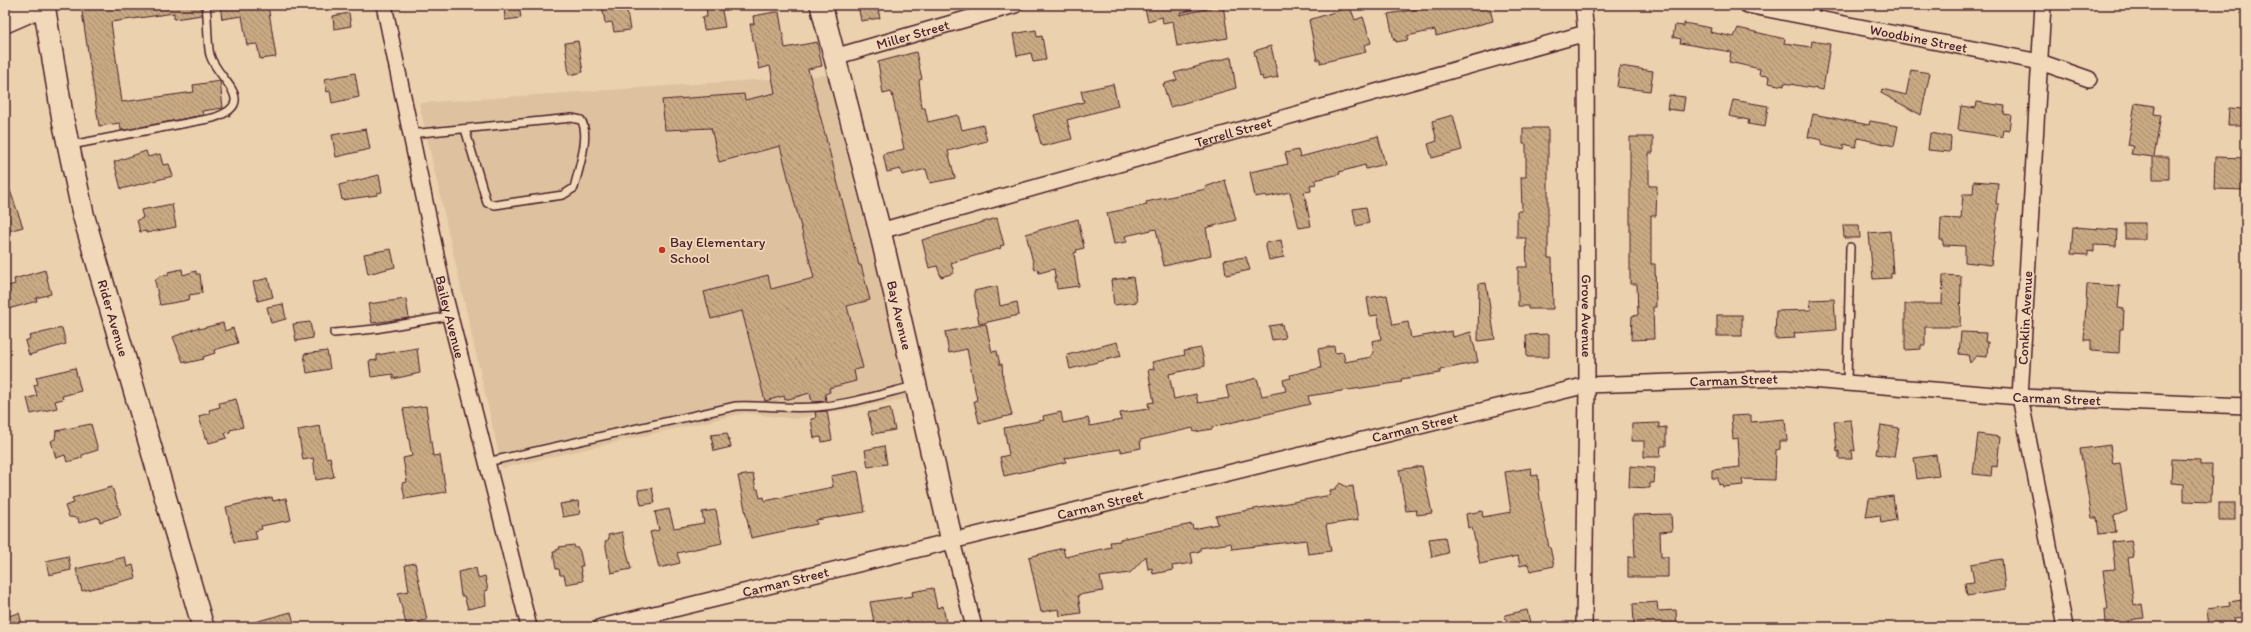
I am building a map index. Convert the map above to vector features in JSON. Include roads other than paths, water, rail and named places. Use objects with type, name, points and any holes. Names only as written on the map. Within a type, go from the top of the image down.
[{"type":"street","points":[[5,22],[44,5]]},
{"type":"street","name":"Rider Avenue","points":[[44,5],[68,145],[83,214],[203,627]]},
{"type":"street","name":"Bailey Avenue","points":[[384,5],[410,134],[450,316],[529,627]]},
{"type":"street","name":"Bay Avenue","points":[[821,5],[880,231],[952,541],[974,627]]},
{"type":"street","name":"Miller Street","points":[[834,57],[1015,5]]},
{"type":"street","name":"Grove Avenue","points":[[1583,5],[1586,33],[1587,385],[1584,627]]},
{"type":"street","name":"Woodbine Street","points":[[1747,5],[2040,62],[2089,79]]},
{"type":"street","name":"Conklin Avenue","points":[[2043,5],[2020,398],[2065,627]]},
{"type":"street","name":"Terrell Street","points":[[880,231],[1586,33]]},
{"type":"street","name":"Carman Street","points":[[601,627],[1587,385],[1785,378],[2020,398],[2246,406]]},
{"type":"lane","points":[[68,145],[135,134],[213,118],[231,110],[235,104],[234,94],[216,68],[209,54],[206,5]]},
{"type":"lane","points":[[410,134],[572,118],[581,120],[585,125],[586,135],[574,188],[563,195],[495,205],[487,203],[465,129]]},
{"type":"lane","points":[[1847,383],[1850,247]]},
{"type":"lane","points":[[334,333],[375,330],[450,316]]},
{"type":"lane","points":[[487,462],[736,406],[755,405],[783,408],[836,405],[916,385]]},
{"type":"place","name":"Bay Elementary School","points":[[662,250]]}]
